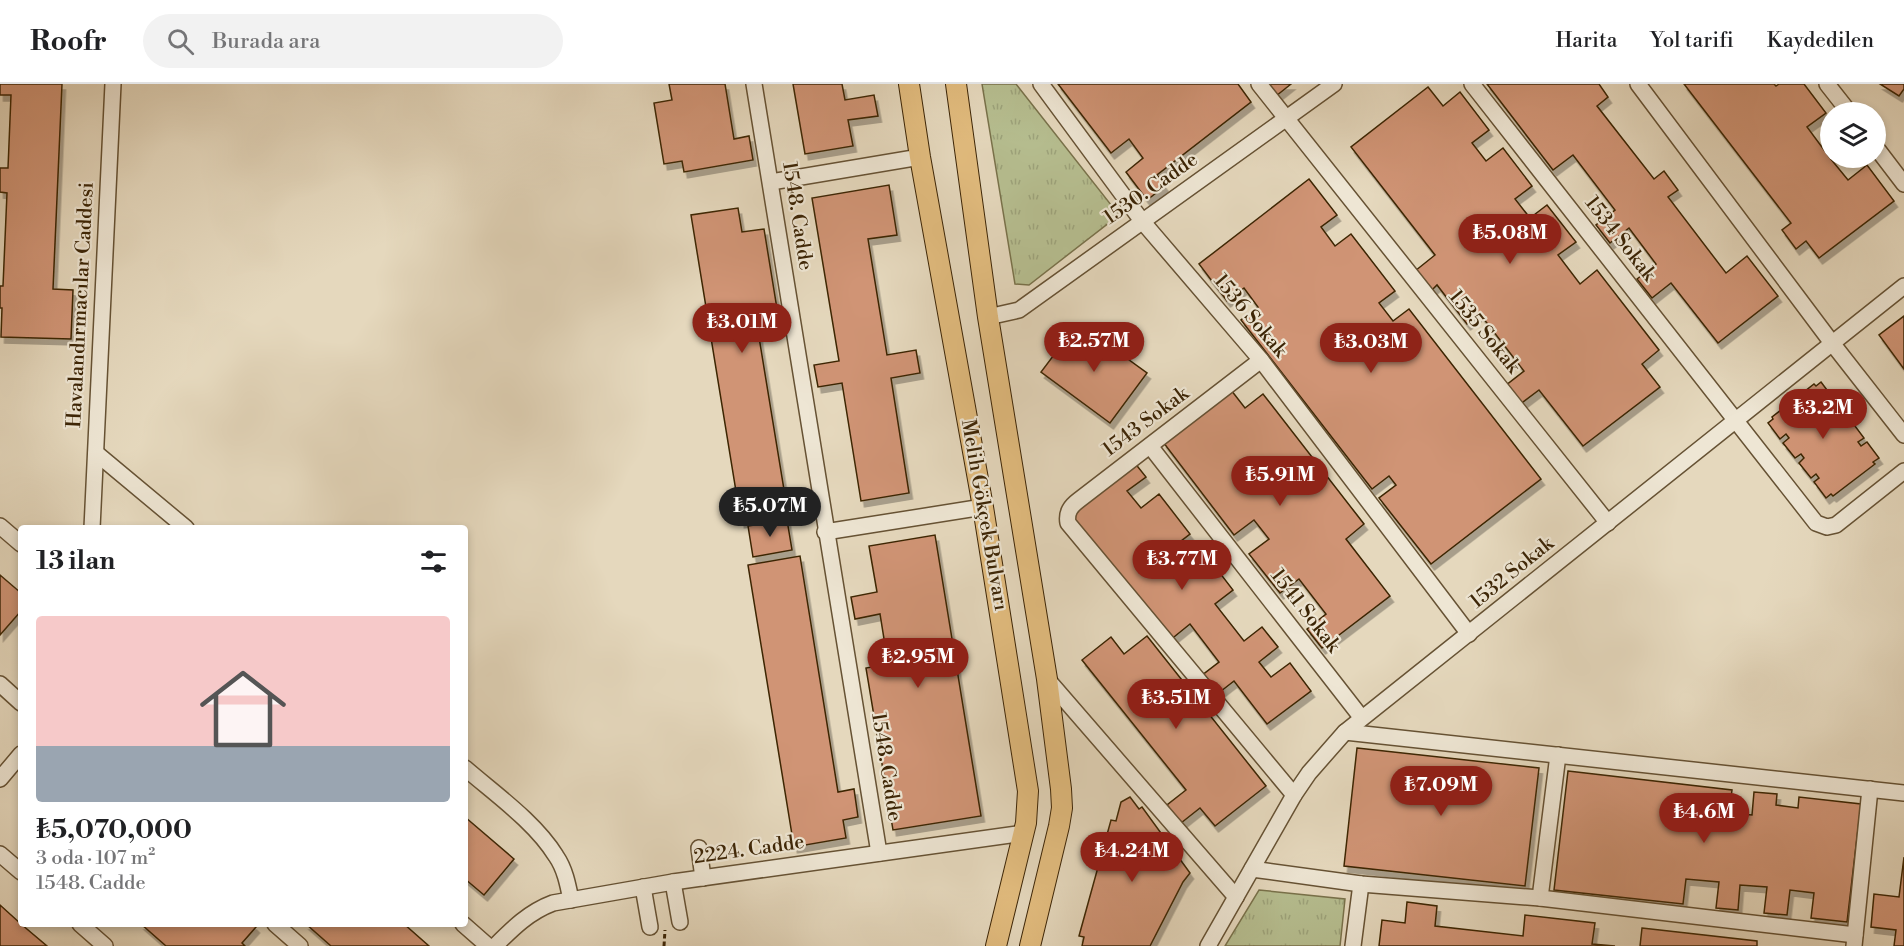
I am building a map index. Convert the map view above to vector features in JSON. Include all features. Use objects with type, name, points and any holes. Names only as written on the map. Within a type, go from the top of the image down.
[{"type":"main road","name":"Melih Gökçek Bulvarı","points":[[909,84],[983,507],[1028,791],[1028,811],[1024,833],[996,946]]},
{"type":"main road","name":"Melih Gökçek Bulvarı","points":[[956,84],[988,317],[1047,679],[1062,808],[1030,946]]},
{"type":"street","name":"Havalandırmacılar Caddesi","points":[[92,525],[113,84]]},
{"type":"street","name":"1548. Cadde","points":[[754,84],[879,853]]},
{"type":"street","name":"1536 Sokak","points":[[1041,84],[1142,221],[1261,360],[1469,634]]},
{"type":"street","name":"1535 Sokak","points":[[1259,84],[1608,523]]},
{"type":"street","name":"1530. Cadde","points":[[988,317],[1018,310],[1334,84]]},
{"type":"street","name":"1534 Sokak","points":[[1472,84],[1812,519],[1821,526],[1836,525],[1904,471]]},
{"type":"street","points":[[1638,84],[1832,343],[1904,435]]},
{"type":"street","points":[[1827,84],[1841,102]]},
{"type":"street","points":[[771,182],[920,157]]},
{"type":"street","points":[[1886,161],[1904,184]]},
{"type":"street","name":"1532 Sokak","points":[[1208,946],[1294,795],[1320,760],[1345,732],[1904,286]]},
{"type":"street","name":"1543 Sokak","points":[[1261,360],[1072,506],[1067,517],[1068,523],[1294,795]]},
{"type":"street","name":"1541 Sokak","points":[[1150,446],[1361,717]]},
{"type":"street","points":[[96,453],[182,525]]},
{"type":"street","points":[[825,532],[983,507]]},
{"type":"street","points":[[0,526],[18,541]]},
{"type":"street","points":[[1047,679],[1236,897]]},
{"type":"street","points":[[0,684],[18,700]]},
{"type":"street","points":[[1345,732],[1904,793]]},
{"type":"street","points":[[1540,898],[1558,755]]},
{"type":"street","points":[[0,779],[18,758]]},
{"type":"street","points":[[468,771],[540,835],[557,857],[567,878],[571,900]]},
{"type":"street","points":[[1252,869],[1361,884],[1540,898],[1854,941],[1870,789]]},
{"type":"street","name":"2224. Cadde","points":[[495,946],[515,926],[534,912],[553,903],[673,882],[1024,833]]},
{"type":"street","points":[[699,848],[703,878]]},
{"type":"street","points":[[0,854],[18,869]]},
{"type":"street","points":[[673,882],[680,922]]},
{"type":"street","points":[[1353,946],[1361,884]]},
{"type":"street","points":[[643,887],[650,927]]},
{"type":"street","points":[[83,927],[105,946]]},
{"type":"street","points":[[278,927],[300,946]]},
{"type":"street","points":[[466,927],[488,946]]},
{"type":"green space","points":[[982,84],[1016,84],[1119,215],[1029,285],[1015,284]]},
{"type":"green space","points":[[1259,890],[1345,899],[1340,946],[1225,946]]},
{"type":"building","points":[[0,84],[62,84],[53,289],[73,290],[71,339],[1,337],[0,286],[3,286],[7,193],[0,192],[0,168],[8,168],[11,95],[0,95]]},
{"type":"building","points":[[669,84],[725,84],[734,139],[749,136],[753,160],[684,172],[682,161],[664,164],[654,103],[672,100]]},
{"type":"building","points":[[793,84],[842,84],[845,100],[874,95],[878,116],[848,120],[853,146],[805,154]]},
{"type":"building","points":[[1058,84],[1238,84],[1251,102],[1157,175],[1165,186],[1147,200],[1126,172],[1143,158],[1129,139],[1111,153]]},
{"type":"building","points":[[1267,84],[1291,84],[1276,96]]},
{"type":"building","points":[[1487,84],[1599,84],[1608,97],[1597,106],[1654,179],[1664,171],[1678,190],[1668,197],[1726,273],[1747,256],[1778,296],[1718,343],[1671,283],[1652,298],[1637,279],[1656,264],[1629,228],[1610,243],[1596,225],[1615,210],[1573,155],[1553,170]]},
{"type":"building","points":[[1684,84],[1774,84],[1776,86],[1804,84],[1820,105],[1820,117],[1807,127],[1820,145],[1820,168],[1838,168],[1848,180],[1863,168],[1869,168],[1894,201],[1819,258],[1806,241],[1796,249],[1782,230],[1791,223]]},
{"type":"building","points":[[1880,84],[1904,84],[1904,89],[1899,96]]},
{"type":"building","points":[[1428,87],[1443,106],[1460,92],[1489,130],[1472,143],[1486,161],[1503,148],[1532,186],[1515,199],[1530,218],[1547,205],[1576,242],[1558,255],[1580,284],[1597,270],[1659,350],[1642,364],[1660,387],[1583,446],[1539,390],[1519,405],[1505,386],[1524,371],[1480,314],[1467,324],[1437,285],[1431,291],[1415,271],[1435,255],[1351,147]]},
{"type":"building","points":[[1309,179],[1337,215],[1321,227],[1335,246],[1351,234],[1395,291],[1379,303],[1393,321],[1409,309],[1541,479],[1431,564],[1379,498],[1396,485],[1389,476],[1372,489],[1241,320],[1258,307],[1244,288],[1227,301],[1199,264]]},
{"type":"building","points":[[889,185],[897,235],[868,239],[887,355],[916,350],[920,373],[891,378],[909,493],[861,501],[842,383],[818,387],[814,365],[839,361],[812,198]]},
{"type":"building","points":[[738,208],[742,232],[764,229],[779,321],[757,325],[788,514],[741,522],[691,215]]},
{"type":"building","points":[[1904,316],[1904,369],[1879,335]]},
{"type":"building","points":[[1078,323],[1147,373],[1110,423],[1041,372]]},
{"type":"building","points":[[1821,382],[1833,398],[1828,402],[1831,406],[1836,402],[1848,418],[1843,422],[1846,426],[1852,422],[1864,438],[1858,442],[1861,446],[1867,442],[1879,458],[1873,462],[1875,464],[1833,496],[1831,494],[1826,498],[1814,482],[1819,478],[1816,474],[1811,478],[1799,463],[1804,458],[1801,454],[1795,458],[1783,443],[1789,438],[1786,434],[1780,439],[1768,423],[1773,419],[1772,417],[1814,384],[1816,386]]},
{"type":"building","points":[[1231,390],[1245,408],[1263,394],[1364,524],[1346,539],[1390,596],[1322,648],[1307,629],[1326,614],[1299,579],[1280,593],[1249,554],[1269,539],[1254,520],[1234,535],[1163,442]]},
{"type":"building","points":[[1134,462],[1146,477],[1127,491],[1141,508],[1159,494],[1190,534],[1172,548],[1185,565],[1203,551],[1233,590],[1215,604],[1244,641],[1262,627],[1278,647],[1259,662],[1271,677],[1290,663],[1311,691],[1267,724],[1234,681],[1216,695],[1201,676],[1219,662],[1190,624],[1169,641],[1069,512]]},
{"type":"building","points":[[787,520],[792,550],[753,557],[748,526]]},
{"type":"building","points":[[935,535],[981,816],[893,830],[866,668],[888,664],[880,614],[855,619],[851,597],[877,592],[869,546]]},
{"type":"building","points":[[800,556],[838,792],[854,789],[858,817],[843,820],[846,838],[794,847],[748,565]]},
{"type":"building","points":[[0,575],[18,590],[18,614],[0,635]]},
{"type":"building","points":[[1147,636],[1266,786],[1215,826],[1200,808],[1181,823],[1167,805],[1186,790],[1082,660],[1111,637],[1124,654]]},
{"type":"building","points":[[1357,748],[1539,768],[1525,886],[1344,866]]},
{"type":"building","points":[[1568,771],[1732,790],[1729,813],[1752,815],[1754,792],[1777,794],[1776,805],[1798,808],[1799,797],[1861,804],[1847,922],[1811,918],[1814,893],[1790,890],[1787,915],[1764,913],[1767,887],[1740,885],[1738,910],[1716,908],[1719,882],[1686,879],[1683,904],[1554,890]]},
{"type":"building","points":[[1130,797],[1139,809],[1142,807],[1190,873],[1183,882],[1150,946],[1082,946],[1084,937],[1079,936],[1111,820],[1116,821],[1121,802]]},
{"type":"building","points":[[468,820],[514,859],[484,895],[468,882]]},
{"type":"building","points":[[1904,857],[1904,946],[1894,946],[1896,930],[1871,927],[1874,894],[1899,897]]},
{"type":"building","points":[[1407,902],[1437,906],[1435,926],[1523,936],[1525,915],[1595,923],[1592,944],[1615,946],[1379,946],[1382,920],[1405,923]]},
{"type":"building","points":[[0,905],[18,921],[18,927],[25,927],[47,946],[0,946]]},
{"type":"building","points":[[144,927],[256,927],[242,943],[245,946],[166,946]]},
{"type":"building","points":[[309,927],[407,927],[429,946],[331,946]]},
{"type":"building","points":[[1642,928],[1757,941],[1757,946],[1640,946]]}]
